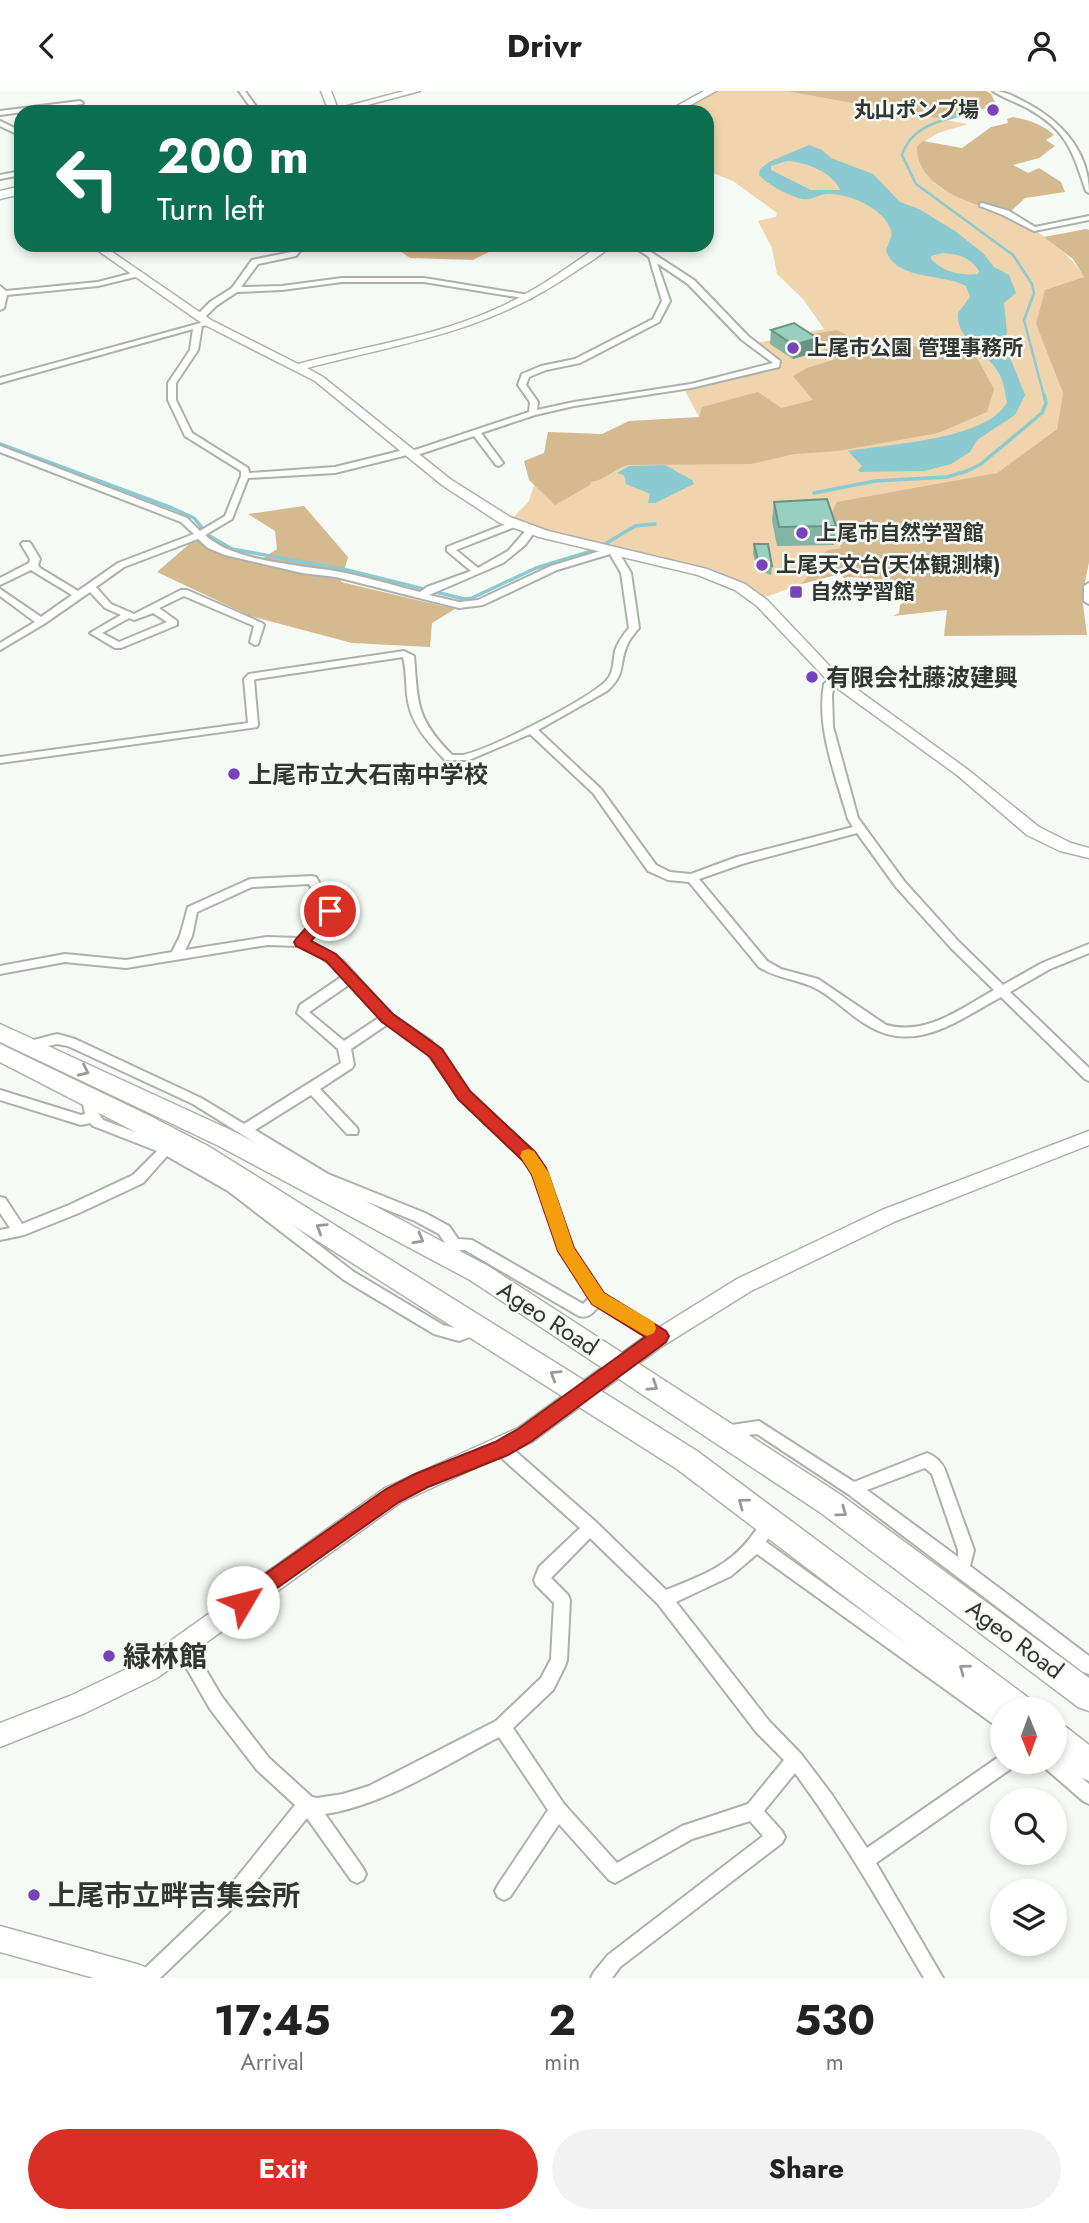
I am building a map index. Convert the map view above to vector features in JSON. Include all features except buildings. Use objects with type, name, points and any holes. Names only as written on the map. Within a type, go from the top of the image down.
[{"type":"highway","name":"Ageo Road","points":[[0,1032],[227,1139],[453,1251],[925,1571],[1089,1696]]},
{"type":"highway","name":"Ageo Road","points":[[0,1052],[91,1107],[140,1121],[270,1196],[585,1393],[687,1460],[764,1533],[1000,1697]]},
{"type":"highway","points":[[1068,1748],[1089,1765]]},
{"type":"street","points":[[360,105],[415,91]]},
{"type":"street","points":[[684,105],[711,91]]},
{"type":"street","points":[[996,91],[1034,109],[1065,133],[1073,145],[1089,191]]},
{"type":"street","points":[[50,105],[82,100],[79,105]]},
{"type":"street","points":[[994,209],[1034,229],[1089,218]]},
{"type":"street","points":[[105,252],[202,321],[298,367],[334,390],[452,487],[514,524],[702,572],[740,587],[762,603],[835,680],[962,772],[1033,831],[1066,847],[1089,853]]},
{"type":"street","points":[[0,647],[41,622],[121,565],[198,536],[229,517],[246,477],[245,470],[188,434],[172,400],[172,383],[194,350],[202,321],[213,304],[235,290],[255,262],[295,252]]},
{"type":"street","points":[[298,367],[449,330],[500,311],[529,297],[596,252]]},
{"type":"street","points":[[246,477],[334,470],[410,453],[533,413],[584,402],[691,386],[776,365],[777,363],[746,338],[691,282],[644,252]]},
{"type":"street","points":[[533,413],[534,403],[522,385],[521,380],[525,376],[552,365],[577,361],[656,320],[666,301],[652,258]]},
{"type":"street","points":[[0,308],[2,291],[98,283],[136,274]]},
{"type":"street","points":[[235,290],[292,287],[342,280],[424,281],[529,297]]},
{"type":"street","points":[[0,381],[202,321]]},
{"type":"street","points":[[476,432],[499,463]]},
{"type":"street","points":[[0,449],[184,520],[211,546],[252,559],[336,574],[458,604],[472,605],[554,568],[613,550]]},
{"type":"street","points":[[477,572],[450,549],[514,524]]},
{"type":"street","points":[[421,596],[430,589],[511,556],[521,547],[531,530]]},
{"type":"street","points":[[0,582],[33,565],[35,559],[26,544]]},
{"type":"street","points":[[0,760],[253,725],[249,679],[253,676],[404,654],[409,656],[414,715],[432,742],[449,758],[466,758],[531,729],[594,697],[607,687],[616,674],[624,638],[634,628],[626,573],[613,550]]},
{"type":"street","points":[[33,565],[36,570],[78,595]]},
{"type":"street","points":[[90,586],[108,606],[134,617],[184,592],[259,625],[255,642]]},
{"type":"street","points":[[1089,586],[1089,601]]},
{"type":"street","points":[[0,592],[41,622]]},
{"type":"street","points":[[128,615],[95,633],[118,646],[174,623],[151,609]]},
{"type":"street","points":[[835,680],[830,684],[827,695],[828,727],[840,764],[850,812],[860,828],[908,893],[956,945],[1089,1076]]},
{"type":"street","points":[[531,729],[597,791],[652,868],[678,879],[692,879],[741,860],[860,828]]},
{"type":"street","points":[[692,879],[763,964],[776,974],[811,980],[882,1029],[895,1034],[917,1034],[935,1028],[1046,965],[1089,948]]},
{"type":"street","points":[[176,956],[186,936],[192,910],[250,883],[312,880],[330,911],[301,942]]},
{"type":"street","points":[[0,971],[65,958],[126,964],[267,941],[301,942],[331,958],[387,1018],[427,1044],[464,1095],[529,1156],[540,1173],[558,1232],[567,1251],[598,1299],[660,1336]]},
{"type":"street","points":[[246,1129],[348,1065],[344,1047],[303,1013],[304,1008],[351,977]]},
{"type":"street","points":[[344,1047],[387,1018]]},
{"type":"street","points":[[30,1045],[57,1039],[71,1042],[197,1101],[323,1178],[420,1217],[444,1230],[453,1251],[467,1244],[584,1312],[598,1299]]},
{"type":"street","points":[[312,1088],[352,1131]]},
{"type":"street","points":[[0,1095],[80,1120],[91,1107],[98,1123],[166,1149],[233,1187],[349,1276],[439,1330],[459,1335],[479,1328]]},
{"type":"street","points":[[0,1735],[113,1690],[184,1648],[262,1587],[393,1495],[422,1480],[501,1448],[585,1393],[660,1336],[701,1311],[918,1201],[1089,1138]]},
{"type":"street","points":[[0,1235],[19,1231],[74,1209],[138,1179],[166,1149]]},
{"type":"street","points":[[0,1202],[19,1231]]},
{"type":"street","points":[[723,1432],[759,1427],[853,1489],[1089,1666]]},
{"type":"street","points":[[501,1448],[591,1527],[664,1599],[762,1727],[795,1760],[865,1860],[934,1978]]},
{"type":"street","points":[[853,1489],[927,1460],[938,1470],[965,1550],[965,1560],[958,1566]]},
{"type":"street","points":[[307,1804],[317,1807],[343,1803],[372,1794],[502,1727],[547,1684],[559,1660],[562,1600],[542,1580],[545,1573],[591,1527]]},
{"type":"street","points":[[664,1599],[722,1574],[764,1533],[990,1713]]},
{"type":"street","points":[[184,1648],[216,1703],[263,1764],[307,1804],[357,1874]]},
{"type":"street","points":[[502,1727],[558,1810],[615,1874],[688,1832],[753,1811],[795,1760]]},
{"type":"street","points":[[865,1860],[990,1773]]},
{"type":"street","points":[[1066,1775],[1089,1795]]},
{"type":"street","points":[[147,1978],[232,1897],[307,1804]]},
{"type":"street","points":[[504,1891],[558,1810]]},
{"type":"street","points":[[600,1978],[614,1961],[776,1837],[753,1811]]},
{"type":"street","points":[[0,1939],[140,1978]]},
{"type":"shaded area","points":[[718,91],[785,91],[968,124],[938,133],[917,146],[928,176],[946,191],[1010,217],[1052,242],[1075,264],[1084,277],[1036,323],[1063,393],[1057,429],[997,473],[933,487],[831,515],[842,548],[827,550],[802,584],[766,597],[712,569],[553,533],[513,518],[529,501],[535,482],[699,417],[685,391],[783,365],[757,343],[824,329],[803,299],[777,274],[772,248],[758,221],[776,217],[777,213],[733,181],[714,174],[714,105],[691,105]]},
{"type":"shaded area","points":[[785,91],[986,91],[995,102],[985,106],[986,108],[941,119]]},
{"type":"shaded area","points":[[1013,117],[1035,123],[1049,131],[1054,135],[1046,140],[1055,146],[1039,158],[1013,165],[1028,173],[1039,168],[1061,182],[1065,192],[1025,198],[1007,215],[950,193],[926,174],[919,161],[917,146],[923,141],[962,148],[991,127],[1008,123],[1007,119]]},
{"type":"shaded area","points":[[1089,230],[1089,562],[1082,597],[1087,635],[944,636],[947,610],[893,616],[899,613],[903,603],[872,578],[844,578],[840,574],[802,584],[827,550],[841,548],[831,515],[837,502],[997,473],[1057,429],[1063,393],[1036,324],[1045,290],[1084,277],[1073,259],[1044,237]]},
{"type":"shaded area","points":[[401,252],[489,252],[473,260],[410,258]]},
{"type":"shaded area","points":[[837,330],[867,346],[971,347],[994,389],[987,412],[938,433],[838,451],[794,454],[751,464],[628,465],[591,482],[555,505],[529,480],[524,461],[544,453],[548,432],[602,434],[629,421],[699,417],[702,407],[758,392],[781,408],[813,400],[793,376],[807,368],[836,359],[806,335]]},
{"type":"shaded area","points":[[304,506],[348,557],[341,582],[455,609],[432,623],[430,647],[352,643],[250,616],[157,572],[195,539],[219,552],[256,563],[277,549],[275,531],[248,514]]},
{"type":"water","points":[[809,145],[822,150],[831,158],[873,174],[900,202],[919,209],[955,231],[983,253],[994,267],[1009,275],[1016,293],[1004,303],[1007,332],[1004,342],[1025,395],[1015,415],[977,440],[970,452],[951,464],[924,471],[858,470],[862,466],[848,451],[935,438],[980,425],[996,415],[1007,402],[1002,381],[995,367],[962,331],[958,313],[970,297],[966,286],[899,267],[891,260],[886,250],[891,230],[881,215],[864,203],[845,196],[825,194],[805,199],[785,193],[759,175],[760,169],[769,162]],"holes":[[[787,161],[818,169],[831,178],[840,190],[811,190],[771,170],[771,166]],[[943,253],[968,259],[976,266],[978,274],[953,272],[931,259],[931,256]]]},
{"type":"water","points":[[665,465],[692,480],[694,484],[655,503],[648,503],[650,494],[626,484],[624,475],[617,473],[629,466]]},
{"type":"waterway","points":[[976,112],[942,120],[922,129],[907,144],[902,155],[916,184],[1013,255],[1032,284],[1034,293],[1024,320],[1044,396]]},
{"type":"waterway","points":[[814,493],[875,481],[947,477],[967,471],[981,464],[1042,413],[1046,403],[1044,395]]},
{"type":"waterway","points":[[0,444],[172,508],[194,518],[208,535],[232,549],[347,570],[464,599],[472,598],[536,568],[595,550],[635,526],[655,524]]},
{"type":"slow traffic","points":[[528,1156],[540,1173],[558,1232],[567,1251],[598,1299],[647,1328]]},
{"type":"place","name":"丸山ポンプ場","points":[[993,110]]},
{"type":"place","name":"上尾市公園 管理事務所","points":[[793,348]]},
{"type":"place","name":"上尾市自然学習館","points":[[802,533]]},
{"type":"place","name":"上尾天文台(天体観測棟)","points":[[762,565]]},
{"type":"place","name":"自然学習館","points":[[796,592]]},
{"type":"place","name":"有限会社藤波建興","points":[[812,677]]},
{"type":"place","name":"上尾市立大石南中学校","points":[[234,774]]},
{"type":"place","name":"緑林館","points":[[109,1656]]},
{"type":"place","name":"上尾市立畔吉集会所","points":[[34,1895]]},
{"type":"route","points":[[243,1602],[393,1495],[525,1435],[660,1336],[598,1299],[567,1251],[558,1232],[540,1173],[529,1156],[464,1095],[436,1053],[387,1018],[339,964],[301,942],[330,911]]}]
